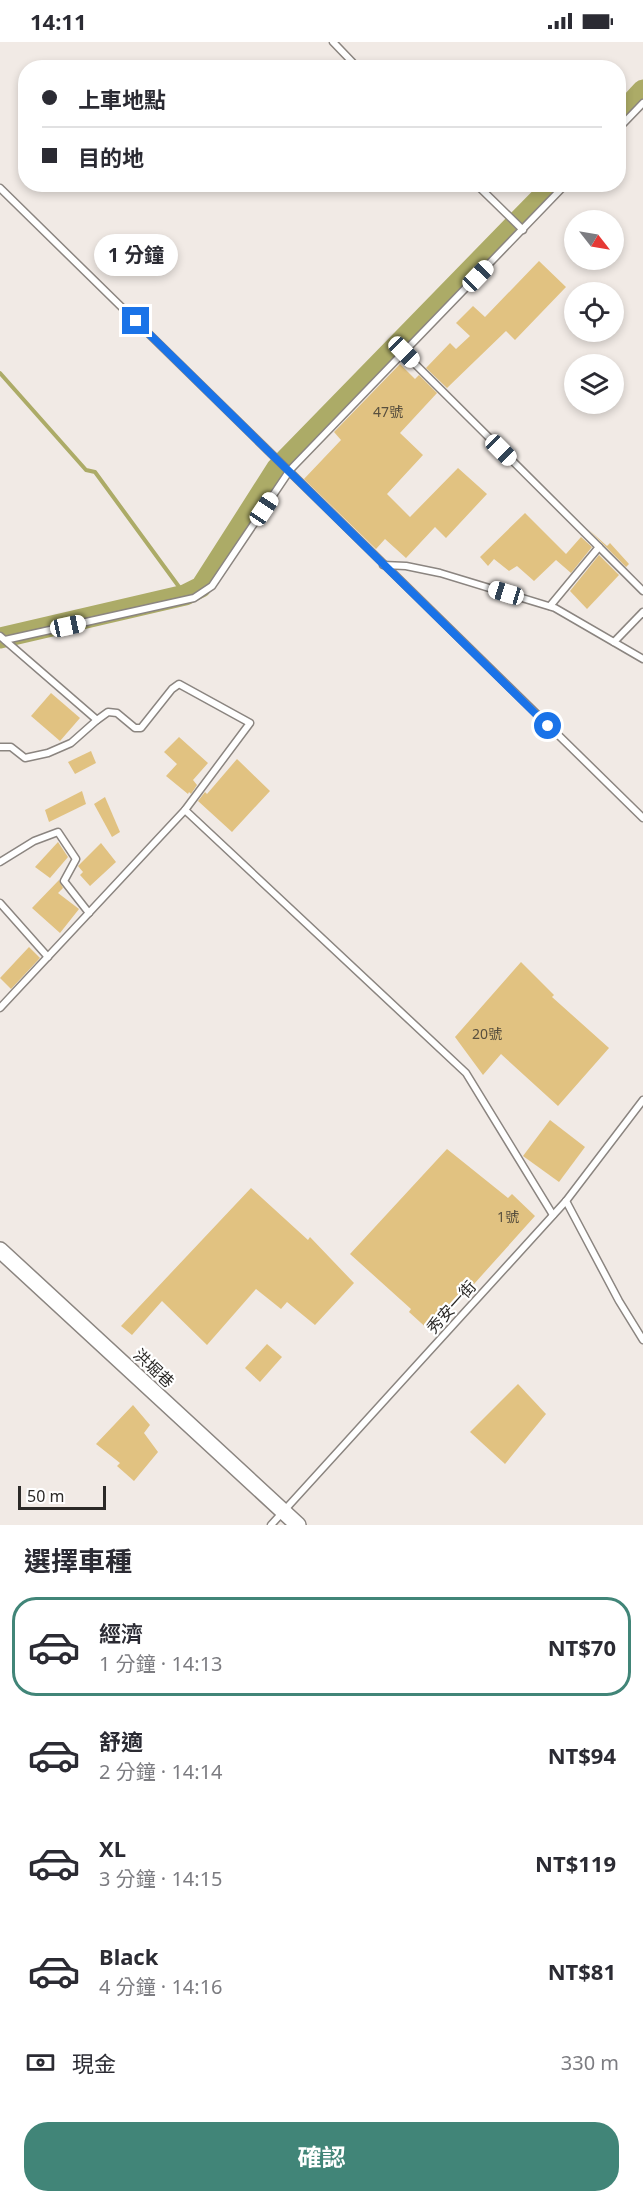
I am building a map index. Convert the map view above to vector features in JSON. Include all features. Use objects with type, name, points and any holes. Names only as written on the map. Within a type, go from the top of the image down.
[{"type":"street","name":"洪堀巷","points":[[0,1250],[298,1525]]},
{"type":"lane","points":[[333,42],[350,60]]},
{"type":"lane","points":[[626,121],[643,103]]},
{"type":"lane","points":[[0,188],[643,818]]},
{"type":"lane","points":[[485,192],[523,230]]},
{"type":"lane","points":[[3,638],[194,598],[212,586],[290,470],[559,192]]},
{"type":"lane","points":[[404,352],[643,591]]},
{"type":"lane","points":[[550,606],[599,547]]},
{"type":"lane","points":[[383,565],[406,566],[440,573],[550,606],[643,659]]},
{"type":"lane","points":[[614,642],[643,612]]},
{"type":"lane","points":[[3,638],[97,720]]},
{"type":"lane","points":[[0,747],[11,747],[25,758],[48,753],[71,743],[108,712],[117,712],[135,728],[141,728],[172,689],[179,684],[250,723],[184,810],[0,1008]]},
{"type":"lane","points":[[184,810],[466,1073],[553,1215]]},
{"type":"lane","points":[[0,862],[34,840],[58,832],[76,860],[64,881],[89,913]]},
{"type":"lane","points":[[0,903],[48,957]]},
{"type":"lane","name":"秀安一街","points":[[272,1525],[566,1201],[643,1100]]},
{"type":"lane","points":[[566,1201],[619,1301],[643,1340]]},
{"type":"building","points":[[539,261],[564,285],[564,289],[515,340],[506,331],[447,388],[426,368],[450,343],[456,349],[470,336],[456,323],[473,306],[485,317]]},
{"type":"building","points":[[400,364],[415,379],[419,375],[437,393],[400,433],[423,455],[387,494],[410,517],[458,468],[487,494],[446,538],[435,527],[406,558],[385,539],[376,549],[304,479],[341,440],[334,432]]},
{"type":"building","points":[[525,513],[566,554],[581,537],[592,547],[571,573],[556,560],[534,581],[517,566],[509,571],[494,559],[488,566],[480,557]]},
{"type":"building","points":[[588,529],[607,546],[610,543],[629,564],[626,567]]},
{"type":"building","points":[[599,555],[619,575],[587,609],[570,591]]},
{"type":"building","points":[[51,693],[80,718],[60,741],[31,716]]},
{"type":"building","points":[[179,737],[208,763],[193,780],[197,785],[191,794],[166,776],[177,764],[164,752]]},
{"type":"building","points":[[91,751],[96,763],[75,774],[68,762]]},
{"type":"building","points":[[237,759],[270,791],[232,832],[198,801],[205,792],[207,794]]},
{"type":"building","points":[[82,791],[86,804],[49,822],[45,810]]},
{"type":"building","points":[[105,797],[120,832],[112,837],[94,804]]},
{"type":"building","points":[[58,842],[68,857],[50,878],[35,867]]},
{"type":"building","points":[[101,843],[116,862],[90,886],[80,875],[83,872],[78,866]]},
{"type":"building","points":[[59,880],[63,888],[58,893],[79,909],[60,933],[32,908]]},
{"type":"building","points":[[29,947],[40,958],[11,989],[0,978]]},
{"type":"building","points":[[521,962],[554,995],[552,997],[609,1048],[558,1106],[501,1054],[483,1075],[455,1037]]},
{"type":"building","points":[[550,1120],[585,1147],[559,1182],[523,1156]]},
{"type":"building","points":[[447,1149],[508,1198],[512,1194],[535,1216],[431,1332],[409,1312],[411,1309],[350,1254]]},
{"type":"building","points":[[251,1188],[308,1240],[310,1237],[354,1283],[315,1325],[287,1302],[281,1309],[256,1289],[207,1345],[162,1301],[132,1335],[121,1326]]},
{"type":"building","points":[[267,1344],[282,1357],[260,1382],[245,1368]]},
{"type":"building","points":[[518,1384],[546,1414],[505,1464],[470,1432]]},
{"type":"building","points":[[133,1405],[150,1425],[144,1433],[158,1452],[134,1481],[117,1466],[120,1463],[96,1444]]},
{"type":"waterway","points":[[626,108],[643,90]]},
{"type":"waterway","points":[[0,638],[185,595],[201,587],[277,468],[546,192]]},
{"type":"waterway","points":[[0,373],[86,470],[95,472],[185,595]]},
{"type":"route","points":[[136,321],[548,726]]}]
